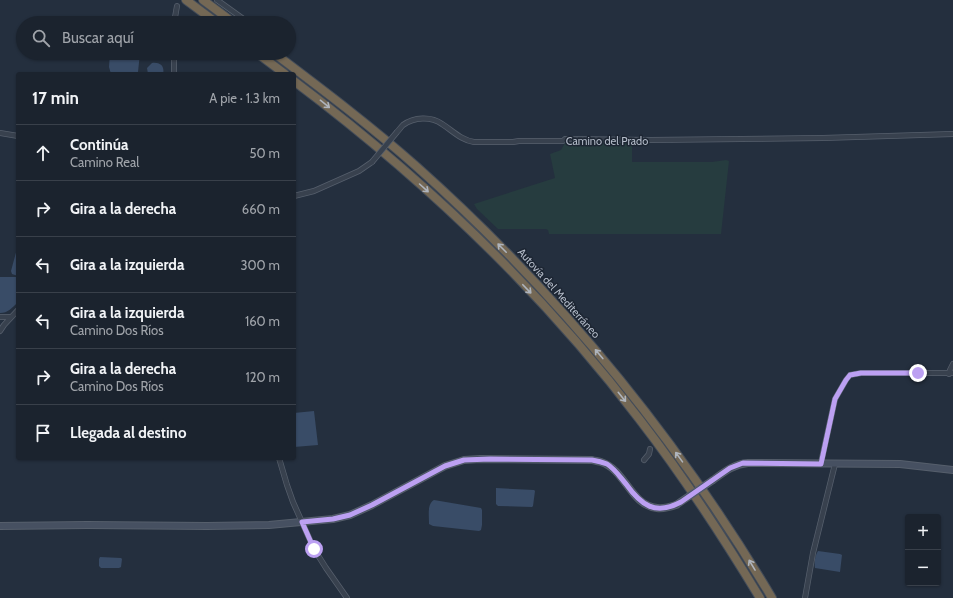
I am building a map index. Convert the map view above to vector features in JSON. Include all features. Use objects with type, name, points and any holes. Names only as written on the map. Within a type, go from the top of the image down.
[{"type":"highway","points":[[186,0],[208,16]]},
{"type":"highway","points":[[203,0],[225,16]]},
{"type":"highway","points":[[266,60],[282,72]]},
{"type":"highway","name":"Autovía del Mediterráneo","points":[[283,60],[354,114],[417,167],[506,251],[571,321],[632,394],[709,498],[772,598]]},
{"type":"highway","name":"Autovía del Mediterráneo","points":[[296,82],[367,138],[433,196],[483,242],[555,318],[654,439],[699,502],[760,598]]},
{"type":"main road","points":[[0,526],[269,525],[333,519],[350,515],[372,505],[445,466],[464,460],[480,459],[592,460],[601,462],[607,464],[616,471],[641,502],[657,508],[665,508],[676,505],[730,468],[743,463],[900,464],[953,470]]},
{"type":"street","points":[[217,0],[239,16]]},
{"type":"street","points":[[175,16],[176,6]]},
{"type":"street","points":[[174,60],[174,72]]},
{"type":"street","name":"Camino del Prado","points":[[296,196],[314,191],[358,171],[372,162],[404,125],[411,121],[426,118],[440,122],[460,138],[474,142],[823,138],[953,134]]},
{"type":"street","points":[[0,133],[16,136]]},
{"type":"street","points":[[0,331],[16,312]]},
{"type":"street","points":[[0,317],[11,317]]},
{"type":"street","points":[[821,464],[835,399],[850,375],[861,373],[951,374],[950,370],[953,364]]},
{"type":"street","points":[[644,460],[649,454],[650,449]]},
{"type":"street","points":[[280,460],[287,485],[314,549],[347,598]]},
{"type":"street","points":[[805,598],[813,552],[835,464]]},
{"type":"green space","points":[[565,143],[632,143],[632,162],[729,161],[721,234],[549,234],[548,230],[546,229],[498,229],[477,209],[474,204],[555,178],[550,154],[561,150]]},
{"type":"water","points":[[110,60],[139,60],[138,72],[110,72]]},
{"type":"water","points":[[152,63],[157,63],[163,67],[163,72],[148,72],[147,68]]},
{"type":"water","points":[[16,252],[16,275],[12,274],[11,271]]},
{"type":"water","points":[[0,277],[16,277],[16,304],[8,311],[0,313]]},
{"type":"water","points":[[314,411],[318,445],[296,447],[296,413]]},
{"type":"water","points":[[496,488],[534,490],[533,506],[498,506],[496,504]]},
{"type":"water","points":[[434,500],[481,508],[481,530],[433,526],[429,524],[429,507]]},
{"type":"water","points":[[818,551],[842,555],[840,572],[815,568],[815,559]]},
{"type":"water","points":[[100,557],[121,558],[121,567],[101,568],[99,566]]},
{"type":"route","points":[[314,549],[302,522],[333,519],[350,515],[445,466],[464,460],[531,459],[592,460],[601,462],[607,464],[616,471],[641,502],[657,508],[665,508],[676,505],[730,468],[743,463],[821,464],[835,399],[850,375],[861,373],[918,373]]}]
